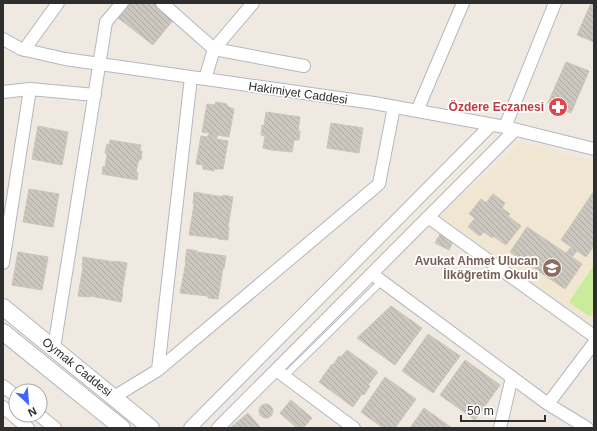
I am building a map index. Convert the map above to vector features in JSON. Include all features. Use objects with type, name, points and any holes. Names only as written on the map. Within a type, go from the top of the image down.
[{"type":"street","points":[[24,50],[58,3]]},
{"type":"street","points":[[54,348],[106,22],[122,3]]},
{"type":"street","points":[[162,3],[214,48],[304,66]]},
{"type":"street","points":[[205,79],[214,48],[253,3]]},
{"type":"street","points":[[417,111],[463,3]]},
{"type":"street","points":[[218,428],[280,373],[510,128],[555,3]]},
{"type":"street","name":"Hakimiyet Caddesi","points":[[3,39],[24,50],[65,59],[394,107],[510,128],[594,148]]},
{"type":"street","points":[[158,370],[191,77]]},
{"type":"street","points":[[3,92],[30,89],[95,95]]},
{"type":"street","points":[[3,264],[30,89]]},
{"type":"street","points":[[114,398],[158,370],[379,184],[394,107]]},
{"type":"street","points":[[190,428],[492,125]]},
{"type":"street","points":[[428,217],[594,336]]},
{"type":"street","points":[[372,274],[548,404],[587,428]]},
{"type":"street","name":"Oymak Caddesi","points":[[3,306],[151,428]]},
{"type":"street","name":"Oymak Caddesi","points":[[3,332],[122,428]]},
{"type":"street","points":[[548,404],[594,343]]},
{"type":"street","points":[[280,373],[354,428]]},
{"type":"street","points":[[500,428],[512,377]]},
{"type":"street","points":[[3,407],[28,428]]},
{"type":"lane","points":[[280,373],[382,281]]},
{"type":"shaded area","name":"Avukat Ahmet Ulucan İlköğretim Okulu","points":[[520,142],[594,161],[594,319],[590,324],[440,216]]},
{"type":"green space","points":[[594,265],[594,311],[590,317],[569,302]]},
{"type":"building","points":[[129,3],[154,3],[174,19],[153,45],[117,17]]},
{"type":"building","points":[[591,3],[594,3],[594,42],[577,35]]},
{"type":"building","points":[[566,62],[589,71],[571,113],[548,103]]},
{"type":"building","points":[[216,102],[227,104],[227,106],[234,109],[229,137],[217,135],[217,137],[208,135],[209,133],[202,132],[207,104],[215,105]]},
{"type":"building","points":[[266,112],[300,117],[298,131],[300,131],[299,140],[294,140],[292,152],[263,148],[265,136],[261,135]]},
{"type":"building","points":[[331,123],[363,128],[359,153],[327,148]]},
{"type":"building","points":[[38,126],[68,132],[62,165],[32,159]]},
{"type":"building","points":[[208,135],[217,137],[216,139],[228,141],[223,169],[214,169],[214,171],[203,169],[203,165],[196,164],[201,136],[208,137]]},
{"type":"building","points":[[110,140],[141,145],[141,160],[139,159],[136,172],[138,173],[137,180],[102,174],[103,166],[105,167],[107,154],[105,153],[107,144],[109,145]]},
{"type":"building","points":[[29,189],[59,194],[53,227],[23,222]]},
{"type":"building","points":[[594,191],[594,246],[586,257],[561,240]]},
{"type":"building","points":[[194,192],[223,197],[223,195],[233,197],[228,227],[228,240],[189,235],[194,205]]},
{"type":"building","points":[[493,194],[505,203],[502,208],[510,214],[508,216],[521,226],[506,245],[484,232],[480,236],[468,227],[475,218],[469,214],[481,199],[486,203]]},
{"type":"building","points":[[527,227],[582,264],[565,289],[510,252]]},
{"type":"building","points":[[440,234],[453,242],[449,250],[435,243]]},
{"type":"building","points":[[571,247],[577,251],[572,257],[566,253]]},
{"type":"building","points":[[187,249],[226,256],[218,299],[208,298],[208,296],[180,293]]},
{"type":"building","points":[[18,252],[48,257],[42,290],[12,285]]},
{"type":"building","points":[[83,257],[127,263],[121,302],[91,296],[78,296],[83,267]]},
{"type":"building","points":[[391,306],[422,328],[395,365],[357,338]]},
{"type":"building","points":[[428,334],[460,356],[433,393],[402,371]]},
{"type":"building","points":[[347,350],[378,372],[368,385],[370,386],[364,395],[362,394],[353,407],[319,382],[339,356],[341,357]]},
{"type":"building","points":[[465,360],[500,385],[475,420],[440,395]]},
{"type":"building","points":[[385,377],[416,399],[395,428],[383,428],[361,412]]},
{"type":"building","points":[[291,400],[312,418],[303,428],[297,428],[280,413]]},
{"type":"building","points":[[266,404],[271,406],[273,411],[271,416],[266,418],[261,416],[259,411],[261,406]]},
{"type":"building","points":[[424,408],[452,428],[410,428]]},
{"type":"building","points":[[248,413],[261,428],[230,428]]},
{"type":"place","name":"Özdere Eczanesi","points":[[558,107]]},
{"type":"place","name":"Avukat Ahmet Ulucan İlköğretim Okulu","points":[[552,268]]}]
